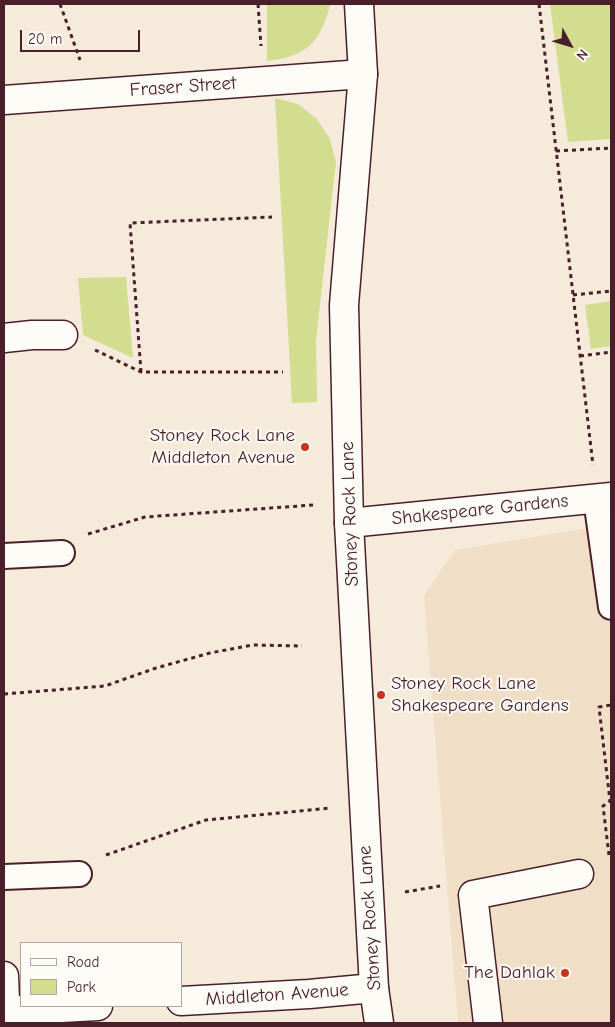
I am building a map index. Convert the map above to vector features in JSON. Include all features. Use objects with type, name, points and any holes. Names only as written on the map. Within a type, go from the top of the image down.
[{"type":"street","name":"Stoney Rock Lane","points":[[359,4],[363,74],[344,305],[349,512],[374,988],[379,1023]]},
{"type":"street","name":"Fraser Street","points":[[4,100],[363,74]]},
{"type":"street","points":[[4,338],[62,334]]},
{"type":"street","name":"Shakespeare Gardens","points":[[349,512],[604,498]]},
{"type":"street","points":[[488,1023],[473,895],[579,874]]},
{"type":"street","points":[[4,976],[6,1017],[90,1007]]},
{"type":"street","name":"Middleton Avenue","points":[[182,1001],[309,994],[374,988]]},
{"type":"lane","points":[[604,498],[611,607]]},
{"type":"lane","points":[[4,556],[62,553]]},
{"type":"lane","points":[[4,877],[78,874]]},
{"type":"path","points":[[60,4],[92,94]]},
{"type":"path","points":[[258,4],[264,81]]},
{"type":"path","points":[[540,4],[580,356],[604,498]]},
{"type":"path","points":[[556,151],[611,148]]},
{"type":"path","points":[[141,372],[130,223],[272,216]]},
{"type":"path","points":[[573,295],[611,291]]},
{"type":"path","points":[[62,334],[141,372],[283,372]]},
{"type":"path","points":[[580,356],[611,352]]},
{"type":"path","points":[[62,553],[75,538],[145,516],[349,512]]},
{"type":"path","points":[[4,694],[105,686],[165,665],[210,653],[252,645],[302,646]]},
{"type":"path","points":[[579,874],[611,866],[603,806],[610,801],[599,707],[611,705]]},
{"type":"path","points":[[78,874],[96,858],[206,820],[364,804]]},
{"type":"path","points":[[369,898],[455,884],[473,895]]},
{"type":"shaded area","points":[[611,524],[611,1023],[458,1023],[424,596],[455,550]]},
{"type":"green space","points":[[267,4],[330,5],[322,29],[310,45],[292,56],[267,61]]},
{"type":"green space","points":[[550,4],[611,4],[611,139],[568,142]]},
{"type":"green space","points":[[275,98],[298,104],[317,119],[330,139],[336,162],[316,340],[317,402],[292,403]]},
{"type":"green space","points":[[126,277],[133,358],[83,335],[78,278]]},
{"type":"green space","points":[[611,301],[611,346],[591,349],[585,305]]},
{"type":"place","name":"Stoney Rock Lane Middleton Avenue","points":[[305,447]]},
{"type":"place","name":"Stoney Rock Lane Shakespeare Gardens","points":[[381,695]]},
{"type":"place","name":"The Dahlak","points":[[565,973]]}]
